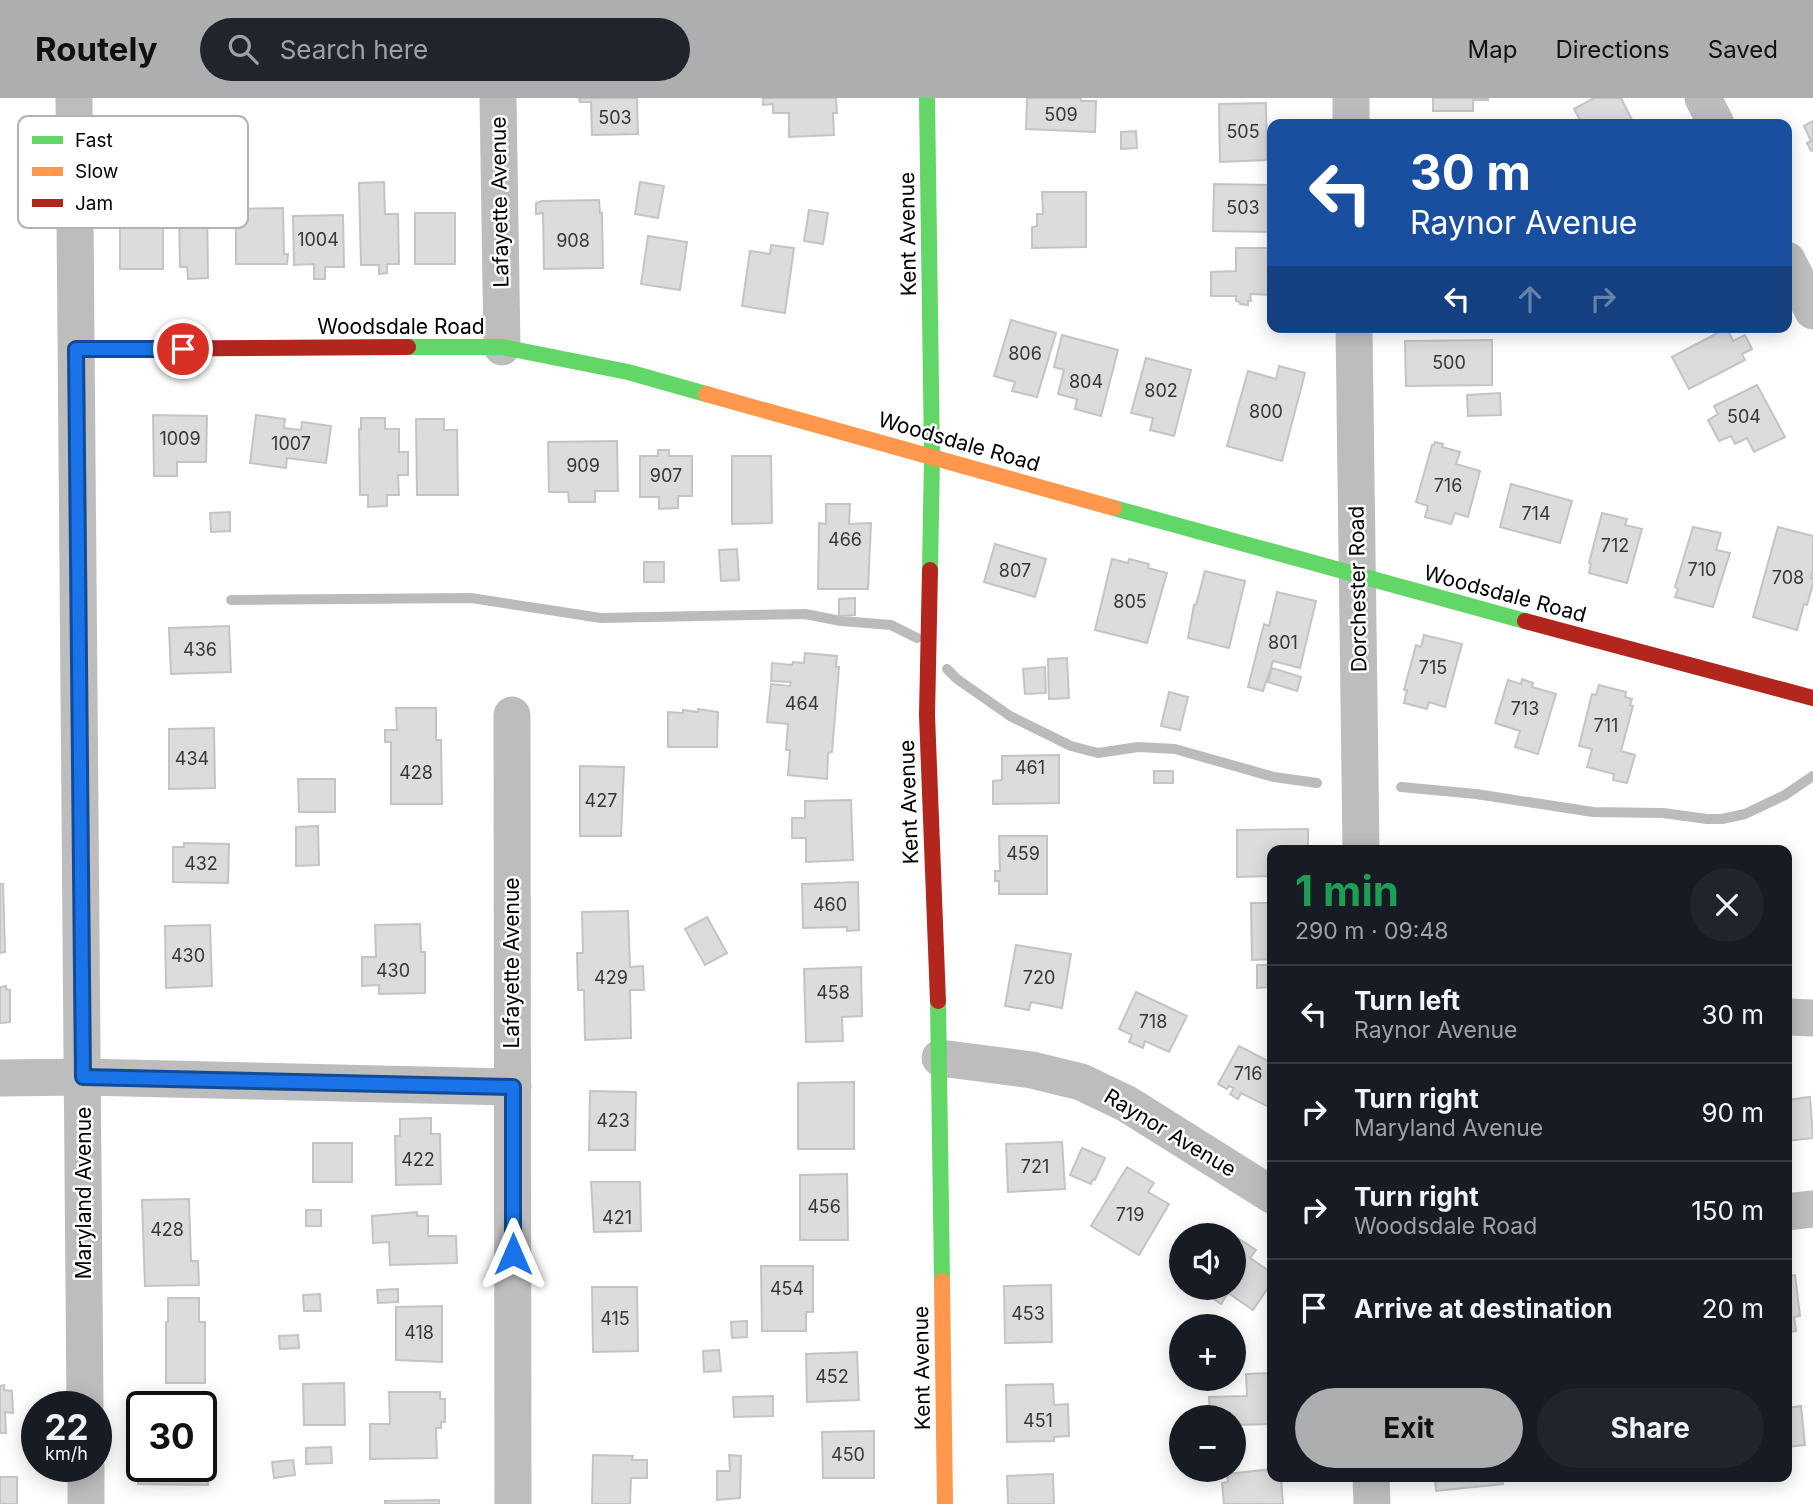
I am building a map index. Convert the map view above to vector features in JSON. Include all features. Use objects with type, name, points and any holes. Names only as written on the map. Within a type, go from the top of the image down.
[{"type":"street","name":"Maryland Avenue","points":[[74,98],[74,116]]},
{"type":"street","name":"Lafayette Avenue","points":[[498,98],[502,347]]},
{"type":"street","name":"Kent Avenue","points":[[927,98],[932,457],[927,715],[940,1058],[944,1504]]},
{"type":"street","points":[[1351,98],[1351,119]]},
{"type":"street","points":[[1703,98],[1714,119]]},
{"type":"street","name":"Maryland Avenue","points":[[75,228],[85,1391]]},
{"type":"street","points":[[1792,270],[1813,311]]},
{"type":"street","name":"Dorchester Road","points":[[1354,333],[1361,845]]},
{"type":"street","name":"Woodsdale Road","points":[[76,349],[502,347],[628,372],[1358,576],[1813,698]]},
{"type":"street","name":"Lafayette Avenue","points":[[512,715],[513,1504]]},
{"type":"street","points":[[1792,1017],[1813,1018]]},
{"type":"street","name":"Raynor Avenue","points":[[940,1058],[1032,1070],[1081,1082],[1127,1104],[1267,1192]]},
{"type":"street","points":[[0,1078],[83,1077],[513,1087]]},
{"type":"street","points":[[1792,1211],[1813,1209]]},
{"type":"street","points":[[86,1482],[86,1504]]},
{"type":"street","points":[[1371,1482],[1372,1504]]},
{"type":"building","points":[[579,98],[637,98],[638,134],[592,135],[591,102],[580,102]]},
{"type":"building","points":[[763,98],[836,98],[837,113],[833,113],[834,135],[789,137],[789,113],[773,113],[773,104],[763,105]]},
{"type":"building","points":[[1027,98],[1081,98],[1081,101],[1096,101],[1095,132],[1026,129]]},
{"type":"building","points":[[1433,98],[1488,100],[1473,100],[1473,111],[1433,111]]},
{"type":"building","points":[[1594,98],[1621,98],[1632,119],[1579,119],[1574,109]]},
{"type":"building","points":[[1266,103],[1267,160],[1220,162],[1219,104]]},
{"type":"building","points":[[1813,121],[1811,151],[1807,143],[1811,141],[1804,126]]},
{"type":"building","points":[[1136,131],[1137,148],[1121,149],[1121,132]]},
{"type":"building","points":[[384,182],[385,214],[398,214],[399,264],[387,264],[387,273],[379,274],[379,265],[361,265],[359,183]]},
{"type":"building","points":[[640,182],[664,186],[658,218],[635,214]]},
{"type":"building","points":[[1214,184],[1267,185],[1267,232],[1213,231]]},
{"type":"building","points":[[1042,192],[1086,192],[1086,247],[1032,248],[1032,227],[1037,226],[1037,214],[1043,214]]},
{"type":"building","points":[[599,200],[602,213],[603,268],[544,269],[543,213],[536,214],[536,203]]},
{"type":"building","points":[[283,208],[284,254],[288,254],[287,264],[236,264],[236,228],[248,228],[248,209]]},
{"type":"building","points":[[809,210],[828,213],[823,244],[804,241]]},
{"type":"building","points":[[415,213],[455,213],[455,264],[415,264]]},
{"type":"building","points":[[343,215],[344,267],[325,267],[325,279],[314,279],[314,264],[294,265],[293,216]]},
{"type":"building","points":[[120,228],[163,228],[163,269],[120,269]]},
{"type":"building","points":[[179,228],[207,228],[208,278],[188,279],[187,267],[180,267]]},
{"type":"building","points":[[648,236],[687,242],[680,290],[641,284]]},
{"type":"building","points":[[771,245],[794,248],[785,313],[742,306],[750,251],[770,254]]},
{"type":"building","points":[[1236,248],[1267,248],[1267,295],[1250,294],[1251,301],[1248,301],[1248,305],[1236,301],[1236,296],[1211,296],[1211,272],[1236,271]]},
{"type":"building","points":[[1011,320],[1056,333],[1037,397],[1012,391],[1015,382],[994,376]]},
{"type":"building","points":[[1718,333],[1729,333],[1733,341],[1745,335],[1752,349],[1742,354],[1745,360],[1689,389],[1672,357]]},
{"type":"building","points":[[1062,335],[1118,350],[1101,416],[1075,409],[1077,399],[1058,394],[1064,370],[1054,367]]},
{"type":"building","points":[[1492,340],[1492,385],[1406,386],[1405,341]]},
{"type":"building","points":[[1146,358],[1191,370],[1174,436],[1150,430],[1153,418],[1131,413]]},
{"type":"building","points":[[1279,366],[1305,373],[1282,461],[1227,446],[1248,371],[1276,379]]},
{"type":"building","points":[[1757,385],[1785,437],[1754,452],[1747,438],[1735,444],[1731,436],[1719,441],[1708,420],[1718,414],[1714,406]]},
{"type":"building","points":[[1500,393],[1501,415],[1468,416],[1467,395]]},
{"type":"building","points":[[153,415],[207,416],[206,462],[177,462],[177,476],[154,476]]},
{"type":"building","points":[[256,415],[285,419],[284,428],[301,430],[302,422],[331,426],[326,463],[287,458],[286,468],[250,463]]},
{"type":"building","points":[[361,418],[385,418],[385,429],[399,429],[399,452],[408,452],[408,475],[398,475],[399,495],[387,495],[387,506],[368,507],[368,495],[360,495]]},
{"type":"building","points":[[416,419],[444,419],[444,430],[457,430],[458,495],[417,495]]},
{"type":"building","points":[[617,441],[618,491],[595,491],[595,502],[569,502],[568,492],[549,492],[548,442]]},
{"type":"building","points":[[1435,442],[1460,452],[1456,464],[1480,471],[1468,517],[1455,513],[1451,524],[1425,517],[1428,506],[1416,502]]},
{"type":"building","points":[[658,450],[669,450],[669,456],[692,456],[692,496],[678,496],[678,508],[659,509],[659,497],[640,497],[640,456],[658,456]]},
{"type":"building","points":[[732,456],[771,456],[772,523],[732,524]]},
{"type":"building","points":[[1511,484],[1572,501],[1560,543],[1500,527]]},
{"type":"building","points":[[826,504],[850,504],[849,524],[871,523],[868,589],[818,589],[819,523],[826,524]]},
{"type":"building","points":[[230,512],[230,531],[211,532],[210,513]]},
{"type":"building","points":[[1602,513],[1627,519],[1625,525],[1642,529],[1627,583],[1589,573],[1589,563]]},
{"type":"building","points":[[1693,527],[1721,533],[1716,550],[1730,553],[1713,607],[1675,597],[1678,589],[1675,587]]},
{"type":"building","points":[[1778,527],[1813,536],[1813,584],[1797,630],[1753,617]]},
{"type":"building","points":[[995,544],[1046,559],[1035,597],[984,582]]},
{"type":"building","points":[[737,549],[739,580],[721,581],[719,550]]},
{"type":"building","points":[[1112,559],[1128,563],[1129,559],[1149,564],[1148,568],[1167,573],[1147,643],[1095,630]]},
{"type":"building","points":[[644,562],[664,562],[664,582],[644,582]]},
{"type":"building","points":[[1205,571],[1245,581],[1229,648],[1188,638],[1194,605]]},
{"type":"building","points":[[1277,592],[1316,601],[1300,668],[1273,661],[1263,691],[1248,687],[1264,624],[1269,626]]},
{"type":"building","points":[[855,598],[855,615],[839,616],[839,599]]},
{"type":"building","points":[[229,626],[231,672],[171,674],[169,628]]},
{"type":"building","points":[[1424,635],[1462,644],[1445,707],[1429,702],[1427,709],[1404,703],[1407,690],[1404,690],[1416,645],[1421,647]]},
{"type":"building","points":[[805,653],[837,656],[836,667],[839,667],[827,779],[788,775],[788,724],[767,722],[771,684],[790,686],[791,682],[771,681],[772,663],[804,663]]},
{"type":"building","points":[[1067,658],[1069,698],[1049,699],[1048,659]]},
{"type":"building","points":[[1045,667],[1046,693],[1025,694],[1023,669]]},
{"type":"building","points":[[1272,668],[1301,677],[1297,691],[1268,682]]},
{"type":"building","points":[[1522,679],[1533,683],[1532,687],[1556,694],[1538,754],[1515,747],[1520,731],[1495,723],[1508,680],[1521,684]]},
{"type":"building","points":[[1599,685],[1626,692],[1625,697],[1632,699],[1630,705],[1633,706],[1621,751],[1635,755],[1627,783],[1613,780],[1614,774],[1587,767],[1592,749],[1579,746],[1592,694],[1596,695]]},
{"type":"building","points":[[1169,692],[1188,697],[1180,730],[1161,726]]},
{"type":"building","points":[[396,708],[436,708],[436,740],[441,740],[442,804],[391,804],[391,742],[385,742],[385,730],[397,730]]},
{"type":"building","points":[[698,709],[718,712],[717,747],[668,747],[668,712],[698,712]]},
{"type":"building","points":[[214,728],[215,788],[169,789],[169,729]]},
{"type":"building","points":[[1059,755],[1059,803],[993,804],[993,781],[1002,780],[1002,756]]},
{"type":"building","points":[[580,766],[624,767],[621,836],[580,836]]},
{"type":"building","points":[[1154,771],[1173,771],[1173,783],[1154,783]]},
{"type":"building","points":[[298,779],[335,779],[335,812],[299,812]]},
{"type":"building","points":[[851,800],[853,860],[806,862],[806,838],[792,838],[792,818],[805,818],[805,801]]},
{"type":"building","points":[[318,826],[319,865],[296,866],[296,827]]},
{"type":"building","points":[[1308,829],[1308,845],[1267,845],[1267,876],[1237,877],[1237,830]]},
{"type":"building","points":[[999,836],[1047,836],[1047,894],[999,894],[999,881],[995,881],[995,871],[1000,871]]},
{"type":"building","points":[[184,843],[229,844],[228,883],[173,882],[173,847],[184,847]]},
{"type":"building","points":[[858,882],[859,930],[847,931],[847,927],[803,928],[802,884]]},
{"type":"building","points":[[0,884],[3,884],[5,952],[0,953]]},
{"type":"building","points":[[1251,903],[1267,903],[1267,959],[1252,960]]},
{"type":"building","points":[[628,911],[630,967],[643,966],[644,990],[630,990],[631,1038],[585,1040],[584,990],[578,990],[577,953],[583,953],[582,912]]},
{"type":"building","points":[[707,917],[727,953],[705,965],[685,929]]},
{"type":"building","points":[[420,924],[421,952],[425,952],[425,993],[379,994],[379,985],[362,986],[362,957],[376,957],[375,925]]},
{"type":"building","points":[[210,925],[212,986],[166,988],[165,926]]},
{"type":"building","points":[[1016,945],[1071,954],[1062,1008],[1031,1002],[1029,1010],[1005,1006]]},
{"type":"building","points":[[1257,965],[1267,965],[1267,987],[1257,988]]},
{"type":"building","points":[[861,967],[862,1016],[842,1017],[843,1041],[806,1042],[804,969]]},
{"type":"building","points":[[6,986],[6,989],[10,990],[10,1022],[0,1023],[0,987]]},
{"type":"building","points":[[1136,992],[1187,1016],[1169,1052],[1145,1041],[1143,1048],[1129,1042],[1132,1035],[1119,1029]]},
{"type":"building","points":[[1239,1046],[1267,1060],[1267,1106],[1241,1093],[1238,1099],[1230,1094],[1234,1088],[1229,1086],[1227,1089],[1218,1084]]},
{"type":"building","points":[[854,1082],[854,1149],[798,1149],[798,1083]]},
{"type":"building","points":[[590,1091],[636,1092],[635,1150],[589,1150]]},
{"type":"building","points":[[1810,1097],[1813,1138],[1792,1140],[1792,1099]]},
{"type":"building","points":[[431,1118],[431,1134],[440,1134],[441,1184],[396,1185],[395,1136],[400,1136],[400,1119]]},
{"type":"building","points":[[1062,1142],[1065,1189],[1008,1192],[1006,1144]]},
{"type":"building","points":[[313,1143],[352,1143],[352,1182],[313,1182]]},
{"type":"building","points":[[1082,1148],[1105,1158],[1091,1184],[1070,1175]]},
{"type":"building","points":[[1127,1167],[1154,1183],[1148,1192],[1169,1204],[1139,1255],[1091,1226]]},
{"type":"building","points":[[847,1174],[848,1240],[800,1240],[800,1175]]},
{"type":"building","points":[[591,1182],[640,1182],[641,1231],[594,1232]]},
{"type":"building","points":[[189,1199],[191,1261],[198,1261],[199,1285],[145,1286],[142,1200]]},
{"type":"building","points":[[306,1210],[321,1210],[321,1226],[306,1226]]},
{"type":"building","points":[[417,1212],[417,1216],[428,1216],[428,1236],[456,1236],[457,1263],[390,1265],[389,1242],[373,1243],[372,1216]]},
{"type":"building","points":[[1246,1243],[1256,1250],[1250,1258],[1267,1270],[1267,1289],[1253,1310],[1238,1300],[1246,1300]]},
{"type":"building","points":[[761,1266],[813,1266],[813,1312],[806,1312],[806,1331],[762,1331]]},
{"type":"building","points":[[1792,1275],[1795,1275],[1800,1316],[1794,1317],[1796,1331],[1792,1331]]},
{"type":"building","points":[[1051,1285],[1052,1342],[1005,1343],[1004,1286]]},
{"type":"building","points":[[592,1287],[637,1287],[638,1351],[593,1352]]},
{"type":"building","points":[[398,1289],[398,1302],[378,1303],[377,1290]]},
{"type":"building","points":[[320,1294],[321,1311],[304,1311],[303,1295]]},
{"type":"building","points":[[168,1298],[199,1298],[199,1322],[205,1322],[205,1383],[166,1383]]},
{"type":"building","points":[[442,1306],[442,1362],[396,1360],[396,1307]]},
{"type":"building","points":[[747,1321],[747,1337],[732,1338],[731,1322]]},
{"type":"building","points":[[298,1335],[299,1348],[280,1349],[279,1336]]},
{"type":"building","points":[[719,1350],[721,1371],[704,1372],[703,1351]]},
{"type":"building","points":[[857,1352],[859,1400],[807,1402],[806,1354]]},
{"type":"building","points":[[1267,1373],[1267,1424],[1246,1425],[1246,1405],[1209,1405],[1209,1397],[1247,1396],[1246,1374]]},
{"type":"building","points":[[344,1383],[345,1425],[304,1425],[303,1384]]},
{"type":"building","points":[[1053,1384],[1054,1405],[1068,1404],[1069,1436],[1054,1437],[1054,1441],[1007,1442],[1006,1385]]},
{"type":"building","points":[[4,1385],[4,1390],[12,1391],[13,1413],[5,1412],[6,1433],[0,1433],[0,1386]]},
{"type":"building","points":[[389,1392],[440,1392],[440,1399],[445,1399],[445,1422],[441,1422],[441,1428],[436,1428],[437,1458],[370,1459],[370,1424],[390,1424]]},
{"type":"building","points":[[773,1396],[773,1416],[734,1417],[733,1397]]},
{"type":"building","points":[[1801,1406],[1805,1445],[1792,1446],[1792,1407]]},
{"type":"building","points":[[874,1431],[874,1478],[823,1478],[822,1432]]},
{"type":"building","points":[[331,1447],[332,1463],[306,1464],[306,1448]]},
{"type":"building","points":[[593,1455],[633,1456],[632,1460],[647,1460],[647,1478],[631,1478],[630,1504],[592,1504]]},
{"type":"building","points":[[729,1455],[741,1456],[740,1498],[717,1500],[717,1471],[730,1471]]},
{"type":"building","points":[[293,1460],[295,1475],[274,1478],[272,1462]]},
{"type":"building","points":[[1267,1470],[1267,1482],[1281,1482],[1283,1504],[1224,1504],[1222,1483],[1246,1482],[1246,1472]]},
{"type":"building","points":[[1053,1474],[1054,1504],[1008,1504],[1007,1476]]},
{"type":"building","points":[[0,1477],[17,1477],[17,1504],[0,1504]]},
{"type":"building","points":[[138,1482],[208,1482],[208,1485]]},
{"type":"building","points":[[1435,1482],[1503,1484],[1436,1491]]},
{"type":"building","points":[[439,1500],[439,1504],[385,1504],[385,1501]]},
{"type":"waterway","points":[[231,600],[471,598],[601,618],[805,614],[841,621],[891,625],[917,638]]},
{"type":"waterway","points":[[947,669],[1010,716],[1071,746],[1098,753],[1138,747],[1175,749],[1274,777],[1317,783]]},
{"type":"waterway","points":[[1401,787],[1476,794],[1593,812],[1663,813],[1722,819],[1745,814],[1785,795],[1813,776]]},
{"type":"traffic: fast","points":[[927,98],[932,457],[930,570]]},
{"type":"traffic: fast","points":[[408,347],[502,347],[628,372],[706,394]]},
{"type":"traffic: fast","points":[[1114,508],[1525,621]]},
{"type":"traffic: fast","points":[[938,1001],[942,1281]]},
{"type":"traffic: slow","points":[[706,394],[1114,508]]},
{"type":"traffic: slow","points":[[942,1281],[945,1504]]},
{"type":"traffic: jam","points":[[76,349],[408,347]]},
{"type":"traffic: jam","points":[[930,570],[927,715],[938,1001]]},
{"type":"traffic: jam","points":[[1525,621],[1813,698]]},
{"type":"route","points":[[183,349],[76,349],[83,1077],[513,1087],[513,1254]]}]
